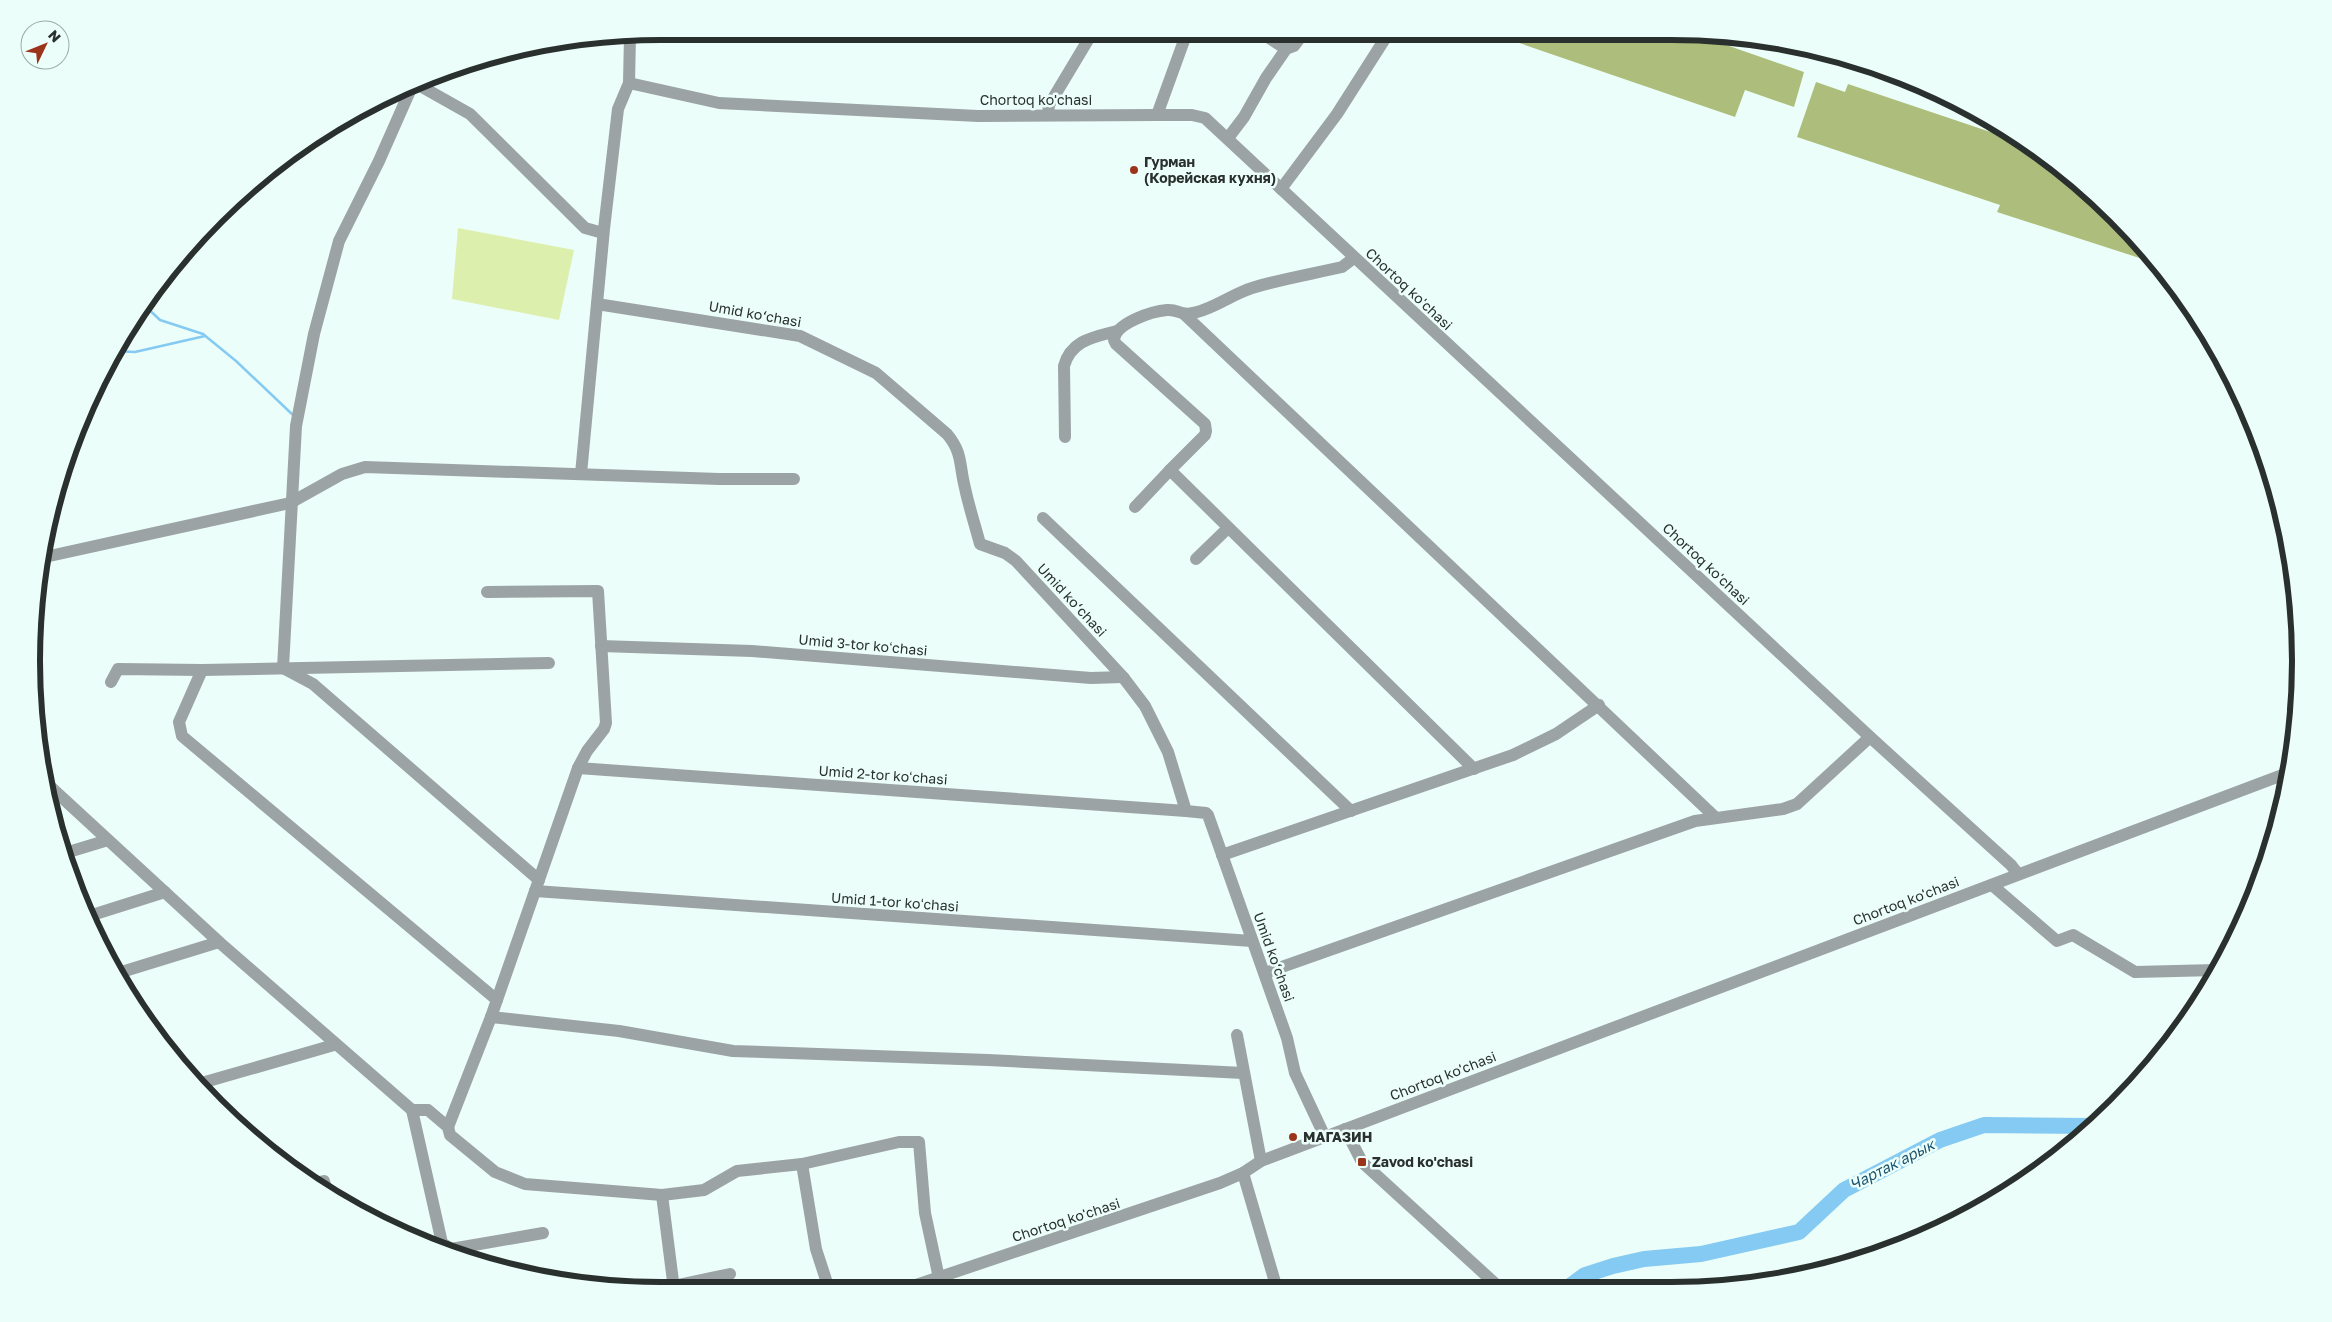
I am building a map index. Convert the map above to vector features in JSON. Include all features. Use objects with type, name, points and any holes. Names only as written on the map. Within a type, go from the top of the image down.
[{"type":"street","points":[[1048,116],[1049,105],[1088,40]]},
{"type":"street","points":[[1157,114],[1184,40]]},
{"type":"street","points":[[1272,40],[1286,49]]},
{"type":"street","points":[[1228,138],[1244,117],[1266,78],[1286,49],[1294,46],[1298,40]]},
{"type":"street","points":[[1281,188],[1337,114],[1384,40]]},
{"type":"street","points":[[581,474],[603,233],[618,109],[629,83],[630,41]]},
{"type":"street","name":"Chortoq ko'chasi","points":[[629,83],[719,104],[978,116],[1157,114],[1199,116],[1228,138],[1354,258],[1870,737],[2011,865],[2018,874]]},
{"type":"street","points":[[422,87],[470,114],[585,228],[603,233]]},
{"type":"street","points":[[283,668],[290,503],[297,421],[314,334],[339,240],[379,161],[409,93]]},
{"type":"street","points":[[1185,315],[1199,312],[1251,288],[1342,267],[1354,258]]},
{"type":"street","name":"Umid ko‘chasi","points":[[597,304],[800,336],[876,373],[947,434],[956,445],[961,458],[964,486],[980,544],[1005,553],[1016,561],[1123,677],[1145,706],[1168,752],[1186,811],[1208,814],[1287,1038],[1295,1073],[1325,1137]]},
{"type":"street","points":[[1135,507],[1204,435],[1205,424],[1116,344],[1114,335],[1125,324],[1166,310],[1174,310],[1185,315],[1599,705],[1715,817]]},
{"type":"street","points":[[1065,437],[1064,366],[1067,355],[1081,341],[1117,331]]},
{"type":"street","points":[[49,556],[290,503],[342,474],[365,467],[719,479],[794,478]]},
{"type":"street","points":[[1170,470],[1474,769]]},
{"type":"street","points":[[1043,518],[1351,811]]},
{"type":"street","points":[[1196,560],[1228,528]]},
{"type":"street","points":[[448,1128],[491,1017],[578,768],[587,750],[604,729],[606,723],[598,591],[487,592]]},
{"type":"street","name":"Umid 3-tor koʻchasi","points":[[601,646],[752,651],[1092,678],[1123,677]]},
{"type":"street","points":[[110,682],[118,669],[202,670],[550,663]]},
{"type":"street","points":[[283,668],[313,684],[537,885]]},
{"type":"street","points":[[202,670],[179,722],[182,736],[497,1000]]},
{"type":"street","points":[[1222,854],[1513,755],[1556,734],[1599,705]]},
{"type":"street","points":[[1265,973],[1695,821],[1784,809],[1797,804],[1870,737]]},
{"type":"street","name":"Umid 2-tor koʻchasi","points":[[578,768],[1186,811]]},
{"type":"street","name":"Chortoq ko'chasi","points":[[926,1282],[1145,1210],[1243,1174],[1261,1161],[2281,775]]},
{"type":"street","points":[[54,790],[219,942],[412,1110],[444,1243]]},
{"type":"street","points":[[70,852],[108,840]]},
{"type":"street","name":"Umid 1-tor koʻchasi","points":[[537,885],[1252,941]]},
{"type":"street","points":[[1992,885],[2058,941],[2073,935],[2135,972],[2209,970]]},
{"type":"street","points":[[94,914],[165,892]]},
{"type":"street","points":[[123,971],[219,942]]},
{"type":"street","points":[[491,1017],[619,1031],[733,1051],[988,1060],[1243,1073]]},
{"type":"street","points":[[1237,1035],[1261,1161]]},
{"type":"street","points":[[205,1082],[334,1044]]},
{"type":"street","points":[[412,1110],[428,1110],[448,1128],[450,1135],[484,1165],[495,1172],[525,1184],[662,1195],[704,1190],[738,1171],[802,1164],[900,1142],[919,1142],[925,1212],[938,1278]]},
{"type":"street","points":[[1346,1129],[1362,1162],[1493,1282]]},
{"type":"street","points":[[802,1164],[816,1249],[827,1282]]},
{"type":"street","points":[[1243,1174],[1275,1282]]},
{"type":"street","points":[[662,1195],[673,1282]]},
{"type":"street","points":[[454,1247],[543,1233]]},
{"type":"street","points":[[698,1282],[730,1274]]},
{"type":"green space","points":[[1510,40],[1716,41],[1804,72],[1794,107],[1745,90],[1735,117]]},
{"type":"green space","points":[[1816,82],[1845,92],[1848,84],[2002,136],[2049,168],[2080,194],[2110,222],[2144,260],[1997,212],[2000,205],[1797,137]]},
{"type":"green space","points":[[458,228],[574,250],[559,320],[452,299]]},
{"type":"waterway","points":[[149,310],[160,320],[203,334],[236,361],[294,416]]},
{"type":"waterway","points":[[122,351],[135,352],[205,336]]},
{"type":"waterway","name":"Чартак арык","points":[[1576,1282],[1585,1275],[1644,1259],[1701,1254],[1799,1232],[1844,1190],[1940,1140],[1984,1125],[2082,1126]]},
{"type":"place","name":"Гурман (Корейская кухня)","points":[[1134,170]]},
{"type":"place","name":"МАГАЗИН","points":[[1293,1137]]},
{"type":"place","name":"Zavod ko'chasi","points":[[1362,1162]]}]
